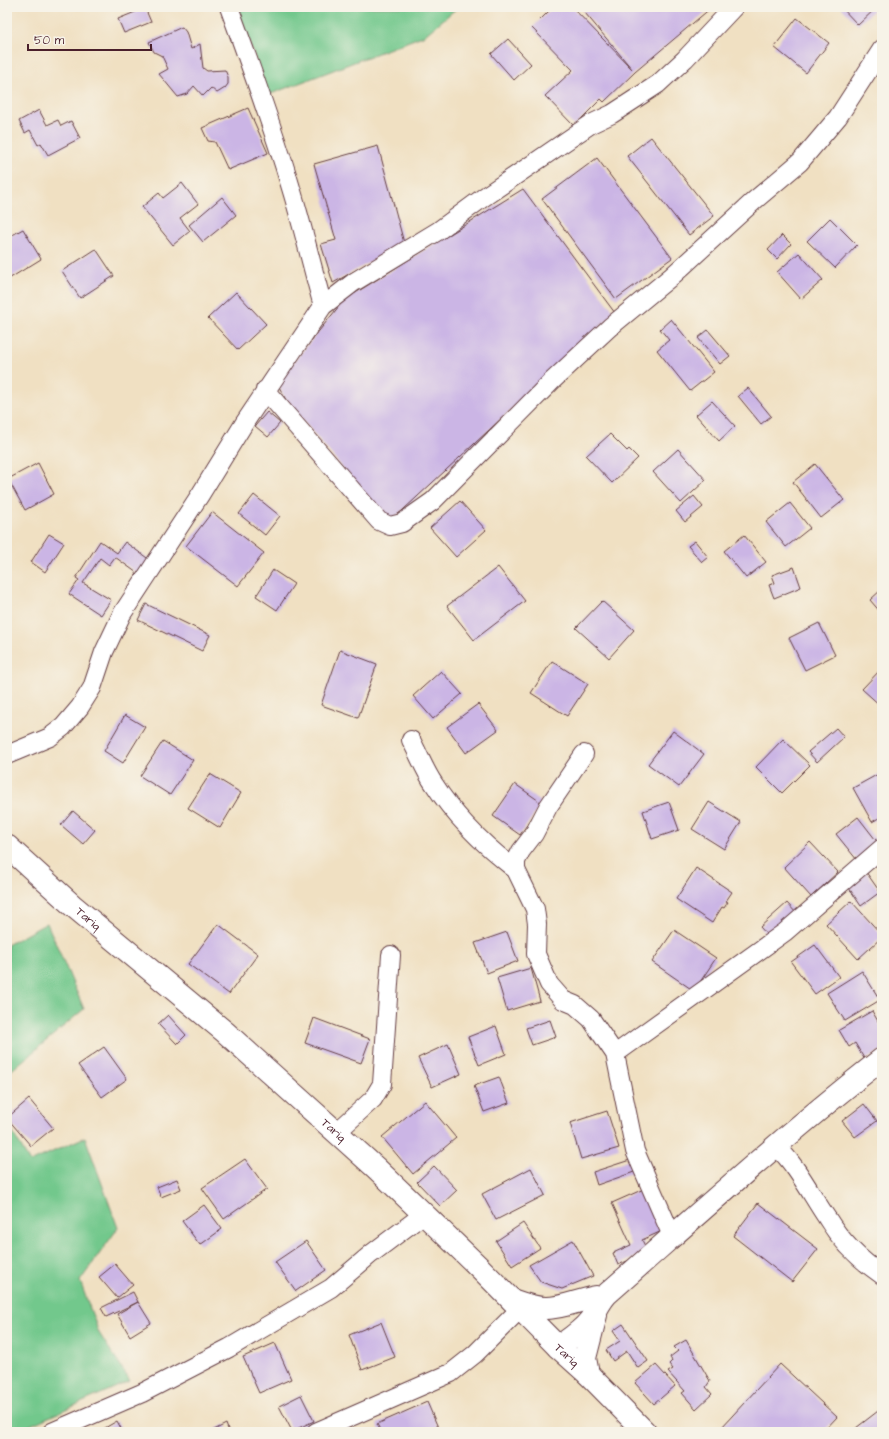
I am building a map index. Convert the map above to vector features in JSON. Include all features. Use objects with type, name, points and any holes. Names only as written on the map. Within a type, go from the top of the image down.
[{"type":"main road","name":"Tariq","points":[[7,846],[72,905],[225,1032],[337,1132],[424,1214],[558,1347],[588,1374],[645,1432]]},
{"type":"main road","points":[[539,1328],[551,1319],[600,1299],[638,1268],[672,1236],[776,1146],[882,1059]]},
{"type":"main road","points":[[516,1305],[545,1308],[600,1299]]},
{"type":"main road","points":[[558,1347],[577,1333],[590,1320],[600,1299]]},
{"type":"main road","points":[[588,1374],[585,1358],[600,1299]]},
{"type":"street","points":[[229,7],[280,150],[303,228],[323,306]]},
{"type":"street","points":[[7,755],[50,736],[63,727],[80,707],[92,688],[104,652],[122,614],[200,495],[265,390],[323,306],[354,282],[438,231],[484,197],[591,124],[612,114],[658,84],[685,59],[734,7]]},
{"type":"street","points":[[265,390],[379,521],[390,526],[402,523],[433,501],[552,380],[610,327],[672,276],[755,200],[800,162],[838,117],[882,49]]},
{"type":"street","points":[[411,740],[438,789],[465,822],[494,853],[516,870],[535,908],[537,924],[536,954],[549,984],[563,1000],[575,1005],[591,1019],[615,1054],[635,1151],[672,1236]]},
{"type":"street","points":[[516,870],[516,861],[521,851],[534,834],[548,807],[584,754]]},
{"type":"street","points":[[615,1054],[785,932],[882,848]]},
{"type":"street","points":[[337,1132],[373,1099],[382,1084],[391,955]]},
{"type":"street","points":[[776,1146],[798,1170],[828,1220],[854,1253],[882,1275]]},
{"type":"street","points":[[52,1432],[142,1393],[229,1348],[331,1288],[371,1254],[424,1214]]},
{"type":"street","points":[[316,1432],[451,1373],[475,1354],[516,1305]]},
{"type":"green space","points":[[246,7],[458,7],[425,35],[268,95],[238,12]]},
{"type":"green space","points":[[47,923],[84,1009],[7,1074],[7,945]]},
{"type":"green space","points":[[7,1123],[30,1162],[85,1137],[118,1228],[80,1281],[99,1333],[130,1381],[15,1432],[7,1432]]},
{"type":"building","points":[[553,7],[572,7],[632,69],[580,7],[712,7],[635,72],[604,102],[601,99],[574,126],[545,96],[573,70],[532,28]]},
{"type":"building","points":[[841,7],[877,7],[858,25]]},
{"type":"building","points":[[145,8],[151,22],[124,33],[118,19]]},
{"type":"building","points":[[797,18],[829,43],[806,73],[774,47]]},
{"type":"building","points":[[182,27],[186,32],[191,49],[200,44],[203,68],[207,71],[225,70],[228,77],[228,84],[217,93],[211,88],[203,96],[194,86],[187,94],[178,97],[159,74],[168,69],[162,56],[154,52],[149,42]]},
{"type":"building","points":[[508,39],[531,64],[514,80],[491,54]]},
{"type":"building","points":[[248,108],[268,153],[228,170],[215,142],[208,141],[202,128]]},
{"type":"building","points":[[39,110],[47,125],[58,120],[61,126],[71,121],[80,138],[48,155],[41,143],[38,145],[30,130],[25,133],[19,121]]},
{"type":"building","points":[[651,137],[714,216],[689,235],[627,156]]},
{"type":"building","points":[[378,146],[404,243],[333,283],[321,244],[336,240],[314,164]]},
{"type":"building","points":[[597,158],[672,258],[616,299],[542,199]]},
{"type":"building","points":[[182,183],[198,204],[180,218],[190,231],[173,245],[142,207],[159,193],[163,198]]},
{"type":"building","points":[[523,189],[615,313],[389,523],[286,400],[277,383],[344,300]]},
{"type":"building","points":[[222,197],[236,215],[203,242],[189,225]]},
{"type":"building","points":[[830,218],[857,245],[835,268],[807,241]]},
{"type":"building","points":[[23,229],[41,259],[7,280],[7,238]]},
{"type":"building","points":[[782,235],[791,244],[777,259],[768,250]]},
{"type":"building","points":[[96,249],[114,276],[80,298],[62,271]]},
{"type":"building","points":[[799,253],[823,280],[801,299],[777,272]]},
{"type":"building","points":[[236,292],[266,324],[238,350],[208,318]]},
{"type":"building","points":[[671,319],[714,372],[690,391],[657,350],[669,340],[660,329]]},
{"type":"building","points":[[708,330],[730,356],[720,364],[698,338]]},
{"type":"building","points":[[748,388],[771,416],[761,424],[738,396]]},
{"type":"building","points":[[712,401],[735,426],[719,441],[696,415]]},
{"type":"building","points":[[267,412],[280,423],[268,437],[255,426]]},
{"type":"building","points":[[610,434],[627,451],[629,449],[638,458],[612,483],[586,456]]},
{"type":"building","points":[[678,449],[706,480],[681,503],[653,472]]},
{"type":"building","points":[[38,463],[54,494],[25,510],[8,479]]},
{"type":"building","points":[[815,464],[844,500],[821,518],[793,482]]},
{"type":"building","points":[[254,495],[280,516],[265,535],[239,514]]},
{"type":"building","points":[[694,496],[703,507],[685,522],[676,511]]},
{"type":"building","points":[[460,501],[486,530],[456,557],[430,528]]},
{"type":"building","points":[[790,503],[810,528],[786,547],[766,522]]},
{"type":"building","points":[[212,512],[264,553],[238,586],[186,546]]},
{"type":"building","points":[[49,534],[64,543],[45,572],[31,562]]},
{"type":"building","points":[[744,535],[766,562],[746,578],[724,551]]},
{"type":"building","points":[[100,541],[117,553],[125,542],[154,563],[144,578],[115,557],[109,565],[100,558],[83,583],[111,600],[101,615],[69,594],[79,580],[76,578]]},
{"type":"building","points":[[695,541],[708,557],[702,562],[688,546]]},
{"type":"building","points":[[498,567],[525,601],[474,640],[447,606]]},
{"type":"building","points":[[794,567],[801,587],[774,598],[769,585],[775,583],[772,575]]},
{"type":"building","points":[[273,570],[294,584],[277,610],[256,596]]},
{"type":"building","points":[[882,589],[882,614],[870,600]]},
{"type":"building","points":[[602,601],[634,630],[609,658],[576,628]]},
{"type":"building","points":[[146,604],[210,635],[202,651],[138,620]]},
{"type":"building","points":[[819,623],[835,655],[805,670],[789,638]]},
{"type":"building","points":[[340,650],[377,664],[358,718],[321,705]]},
{"type":"building","points":[[552,661],[588,684],[567,716],[531,693]]},
{"type":"building","points":[[882,668],[882,707],[862,689]]},
{"type":"building","points":[[441,671],[462,694],[433,719],[413,696]]},
{"type":"building","points":[[478,704],[498,730],[466,753],[447,727]]},
{"type":"building","points":[[125,715],[145,727],[123,763],[104,751]]},
{"type":"building","points":[[836,728],[844,737],[817,762],[808,752]]},
{"type":"building","points":[[673,731],[704,754],[679,787],[648,764]]},
{"type":"building","points":[[783,739],[810,765],[782,793],[756,767]]},
{"type":"building","points":[[163,741],[193,760],[170,795],[140,776]]},
{"type":"building","points":[[882,772],[882,816],[872,822],[853,788]]},
{"type":"building","points":[[210,774],[241,793],[220,828],[188,808]]},
{"type":"building","points":[[515,784],[542,803],[520,835],[493,816]]},
{"type":"building","points":[[669,802],[679,830],[652,839],[643,811]]},
{"type":"building","points":[[709,802],[741,822],[724,849],[692,829]]},
{"type":"building","points":[[73,811],[95,830],[83,844],[61,825]]},
{"type":"building","points":[[858,817],[879,844],[857,860],[836,834]]},
{"type":"building","points":[[810,842],[838,872],[811,897],[784,867]]},
{"type":"building","points":[[696,868],[732,892],[726,901],[728,902],[724,908],[722,907],[712,923],[676,899]]},
{"type":"building","points":[[866,872],[880,892],[861,906],[847,885]]},
{"type":"building","points":[[851,901],[882,935],[882,937],[858,959],[826,924]]},
{"type":"building","points":[[787,903],[797,914],[770,938],[760,927]]},
{"type":"building","points":[[218,924],[258,954],[229,994],[188,964]]},
{"type":"building","points":[[674,930],[716,958],[694,991],[652,962]]},
{"type":"building","points":[[507,932],[518,961],[487,973],[475,943]]},
{"type":"building","points":[[815,945],[839,977],[815,994],[791,962]]},
{"type":"building","points":[[531,968],[540,1001],[507,1011],[497,978]]},
{"type":"building","points":[[862,971],[880,1000],[845,1021],[827,993]]},
{"type":"building","points":[[872,1011],[882,1028],[882,1050],[865,1060],[855,1043],[849,1047],[839,1030]]},
{"type":"building","points":[[168,1015],[186,1035],[177,1044],[158,1024]]},
{"type":"building","points":[[314,1018],[370,1039],[361,1063],[305,1043]]},
{"type":"building","points":[[550,1020],[556,1037],[532,1045],[526,1028]]},
{"type":"building","points":[[496,1026],[506,1054],[479,1065],[468,1037]]},
{"type":"building","points":[[448,1044],[461,1074],[432,1087],[418,1058]]},
{"type":"building","points":[[104,1047],[127,1079],[102,1097],[78,1065]]},
{"type":"building","points":[[499,1077],[509,1103],[484,1112],[474,1086]]},
{"type":"building","points":[[29,1099],[53,1128],[31,1146],[7,1118]]},
{"type":"building","points":[[425,1101],[456,1138],[413,1174],[382,1137]]},
{"type":"building","points":[[864,1104],[877,1121],[855,1137],[842,1121]]},
{"type":"building","points":[[607,1111],[619,1148],[581,1159],[570,1123]]},
{"type":"building","points":[[245,1159],[267,1189],[224,1219],[202,1188]]},
{"type":"building","points":[[633,1159],[637,1171],[597,1185],[593,1172]]},
{"type":"building","points":[[434,1166],[457,1190],[440,1206],[417,1182]]},
{"type":"building","points":[[531,1168],[545,1195],[496,1220],[482,1194]]},
{"type":"building","points":[[177,1179],[181,1189],[161,1197],[157,1187]]},
{"type":"building","points":[[646,1188],[664,1230],[642,1240],[648,1252],[618,1265],[613,1253],[631,1245],[612,1203]]},
{"type":"building","points":[[758,1203],[818,1249],[792,1282],[733,1236]]},
{"type":"building","points":[[204,1205],[222,1229],[200,1245],[182,1221]]},
{"type":"building","points":[[523,1223],[540,1248],[512,1266],[496,1241]]},
{"type":"building","points":[[573,1240],[593,1276],[562,1289],[541,1282],[529,1265]]},
{"type":"building","points":[[306,1241],[326,1270],[296,1291],[275,1262]]},
{"type":"building","points":[[115,1264],[133,1285],[117,1298],[99,1277]]},
{"type":"building","points":[[133,1292],[138,1302],[106,1317],[101,1308]]},
{"type":"building","points":[[138,1302],[151,1323],[130,1336],[117,1314]]},
{"type":"building","points":[[381,1322],[395,1357],[362,1370],[349,1335]]},
{"type":"building","points":[[623,1324],[648,1361],[638,1368],[627,1351],[613,1361],[606,1350],[620,1341],[613,1331]]},
{"type":"building","points":[[686,1340],[710,1381],[706,1387],[712,1394],[696,1409],[682,1393],[685,1391],[668,1372],[673,1369],[669,1364],[672,1361],[670,1357],[678,1351],[674,1347]]},
{"type":"building","points":[[275,1343],[291,1379],[259,1393],[243,1357]]},
{"type":"building","points":[[780,1364],[837,1417],[823,1432],[725,1432],[721,1428]]},
{"type":"building","points":[[656,1365],[675,1386],[654,1404],[635,1383]]},
{"type":"building","points":[[301,1395],[314,1421],[292,1431],[279,1406]]},
{"type":"building","points":[[427,1402],[440,1432],[381,1432],[377,1424]]},
{"type":"building","points":[[882,1408],[882,1432],[860,1432],[856,1428]]},
{"type":"building","points":[[117,1421],[123,1432],[98,1432]]},
{"type":"building","points":[[226,1424],[229,1432],[210,1432]]}]
